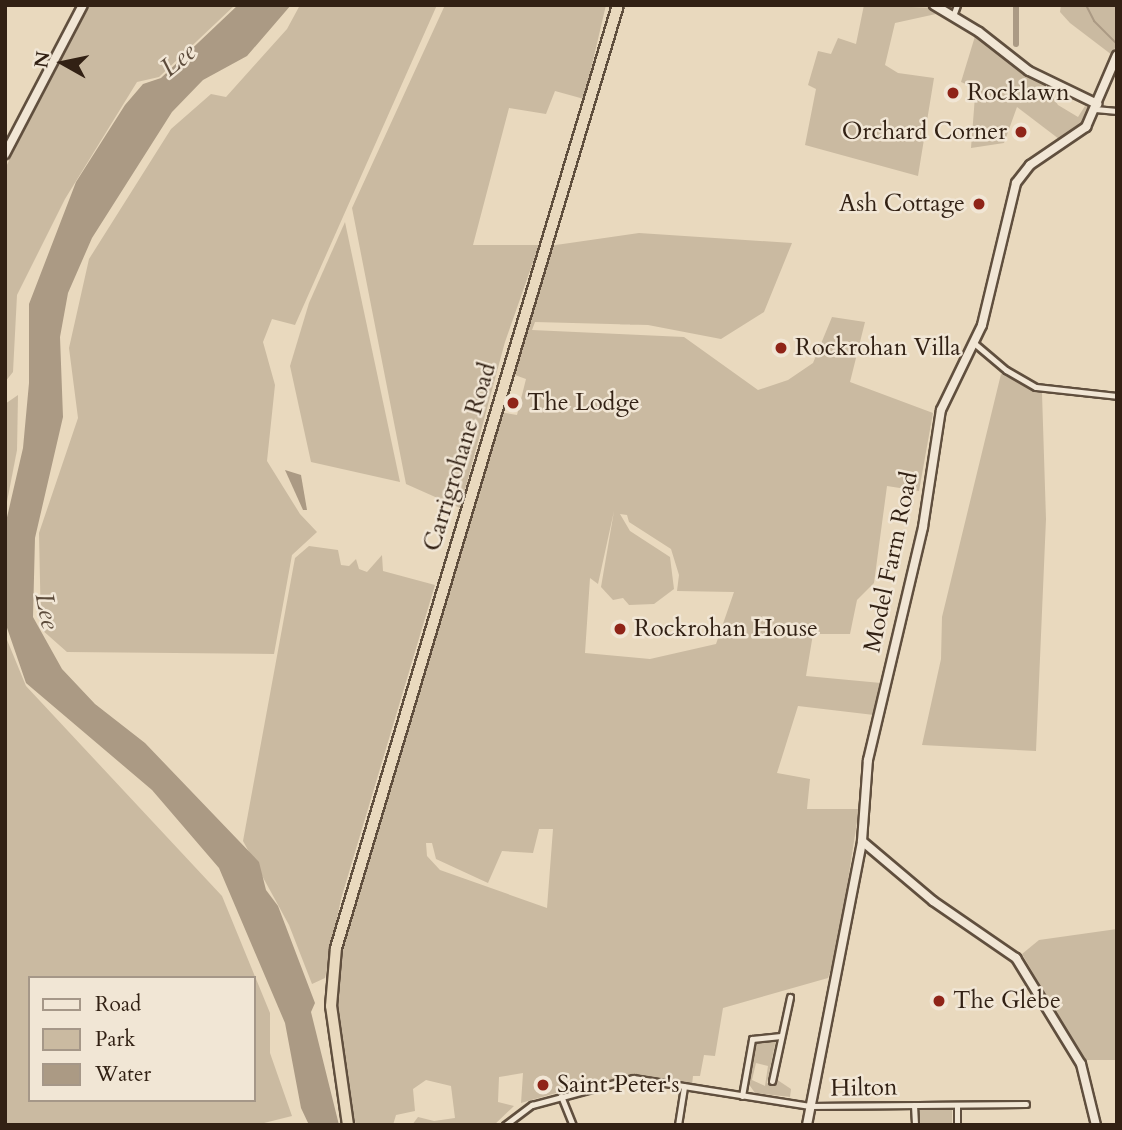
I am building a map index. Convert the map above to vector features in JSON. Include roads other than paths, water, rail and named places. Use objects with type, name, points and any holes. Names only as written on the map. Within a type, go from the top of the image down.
[{"type":"highway","name":"Carrigrohane Road","points":[[348,1125],[331,1006],[332,969],[343,921],[618,5]]},
{"type":"main road","points":[[5,154],[83,5]]},
{"type":"main road","points":[[934,5],[1029,71],[1096,107]]},
{"type":"main road","name":"Model Farm Road","points":[[807,1125],[813,1106],[827,1009],[862,841],[868,760],[923,527],[941,410],[982,325],[1016,183],[1030,165],[1081,132],[1096,107],[1117,55]]},
{"type":"main road","points":[[862,841],[933,901],[1016,958],[1081,1064],[1096,1125]]},
{"type":"street","points":[[953,16],[957,5]]},
{"type":"street","points":[[1096,107],[1117,111]]},
{"type":"street","points":[[974,343],[1006,370],[1036,387],[1117,396]]},
{"type":"street","points":[[772,1081],[790,997]]},
{"type":"street","points":[[742,1096],[752,1039],[782,1035]]},
{"type":"street","name":"Hilton","points":[[505,1125],[519,1111],[561,1096],[633,1078],[813,1106],[1026,1104]]},
{"type":"street","points":[[678,1125],[684,1086]]},
{"type":"street","points":[[561,1096],[571,1124]]},
{"type":"street","name":"Hilton","points":[[914,1105],[915,1125]]},
{"type":"street","points":[[957,1105],[957,1125]]},
{"type":"water","points":[[238,5],[291,5],[247,56],[203,80],[172,112],[92,238],[68,293],[60,337],[63,417],[35,538],[33,617],[62,669],[95,704],[145,743],[259,862],[266,890],[278,906],[315,1003],[311,1012],[339,1125],[309,1125],[301,1108],[285,1023],[219,868],[152,790],[26,683],[5,622],[5,526],[23,448],[29,383],[29,304],[76,182],[125,105],[143,84],[161,78]]},
{"type":"water","points":[[285,470],[301,475],[307,510],[303,510]]},
{"type":"waterway","points":[[1016,5],[1016,44]]},
{"type":"waterway","points":[[1086,5],[1094,21],[1117,44]]},
{"type":"place","name":"Rocklawn","points":[[953,93]]},
{"type":"place","name":"Orchard Corner","points":[[1021,132]]},
{"type":"place","name":"Ash Cottage","points":[[979,204]]},
{"type":"place","name":"Rockrohan Villa","points":[[781,348]]},
{"type":"place","name":"The Lodge","points":[[513,403]]},
{"type":"place","name":"Rockrohan House","points":[[620,629]]},
{"type":"place","name":"The Glebe","points":[[939,1001]]},
{"type":"place","name":"Saint Peter's","points":[[543,1085]]},
{"type":"water label","name":"Lee","points":[[178,60]]},
{"type":"water label","name":"Lee","points":[[47,611]]}]
